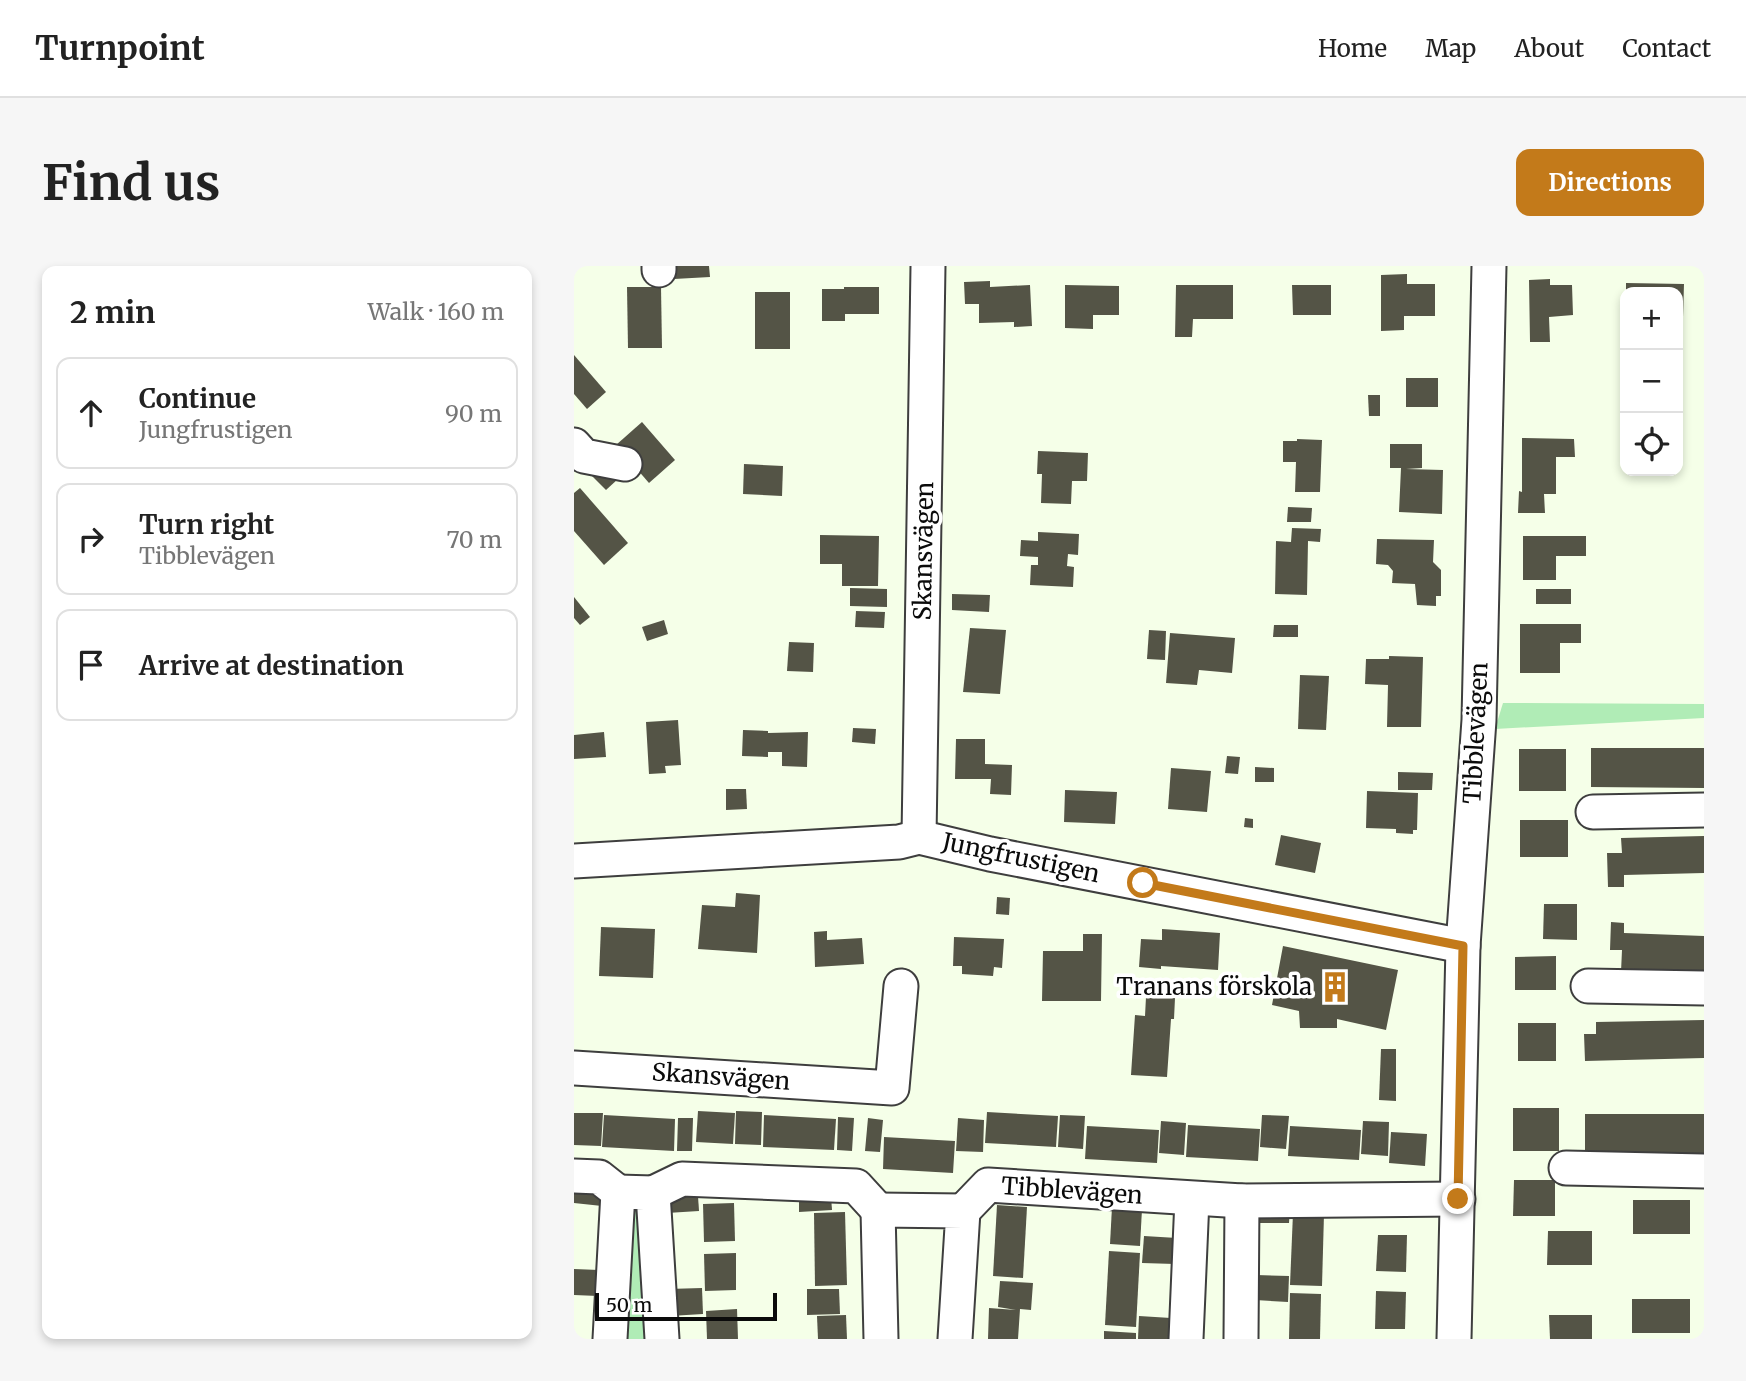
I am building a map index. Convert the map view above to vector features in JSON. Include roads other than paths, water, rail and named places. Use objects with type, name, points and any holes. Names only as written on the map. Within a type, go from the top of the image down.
[{"type":"street","name":"Skansvägen","points":[[919,837],[928,266]]},
{"type":"street","name":"Tibblevägen","points":[[1454,1339],[1463,946],[1479,720],[1489,266]]},
{"type":"street","points":[[574,445],[584,456],[625,464]]},
{"type":"street","points":[[1593,811],[1704,810]]},
{"type":"street","name":"Jungfrustigen","points":[[574,861],[900,842],[919,837],[990,854],[1463,946]]},
{"type":"street","name":"Skansvägen","points":[[574,1068],[892,1088],[901,986]]},
{"type":"street","points":[[1588,986],[1704,988]]},
{"type":"street","points":[[1566,1168],[1704,1171]]},
{"type":"street","points":[[574,1176],[599,1177],[618,1192],[653,1193],[682,1179],[856,1186],[878,1210],[881,1339]]},
{"type":"street","name":"Tibblevägen","points":[[963,1211],[988,1185],[1242,1201],[1458,1199]]},
{"type":"street","points":[[610,1339],[618,1192]]},
{"type":"street","points":[[653,1193],[662,1339]]},
{"type":"street","points":[[1185,1339],[1192,1199]]},
{"type":"street","points":[[1241,1339],[1242,1201]]},
{"type":"street","points":[[878,1210],[963,1211],[955,1339]]},
{"type":"place","name":"Tranans förskola","points":[[1335,987]]}]
